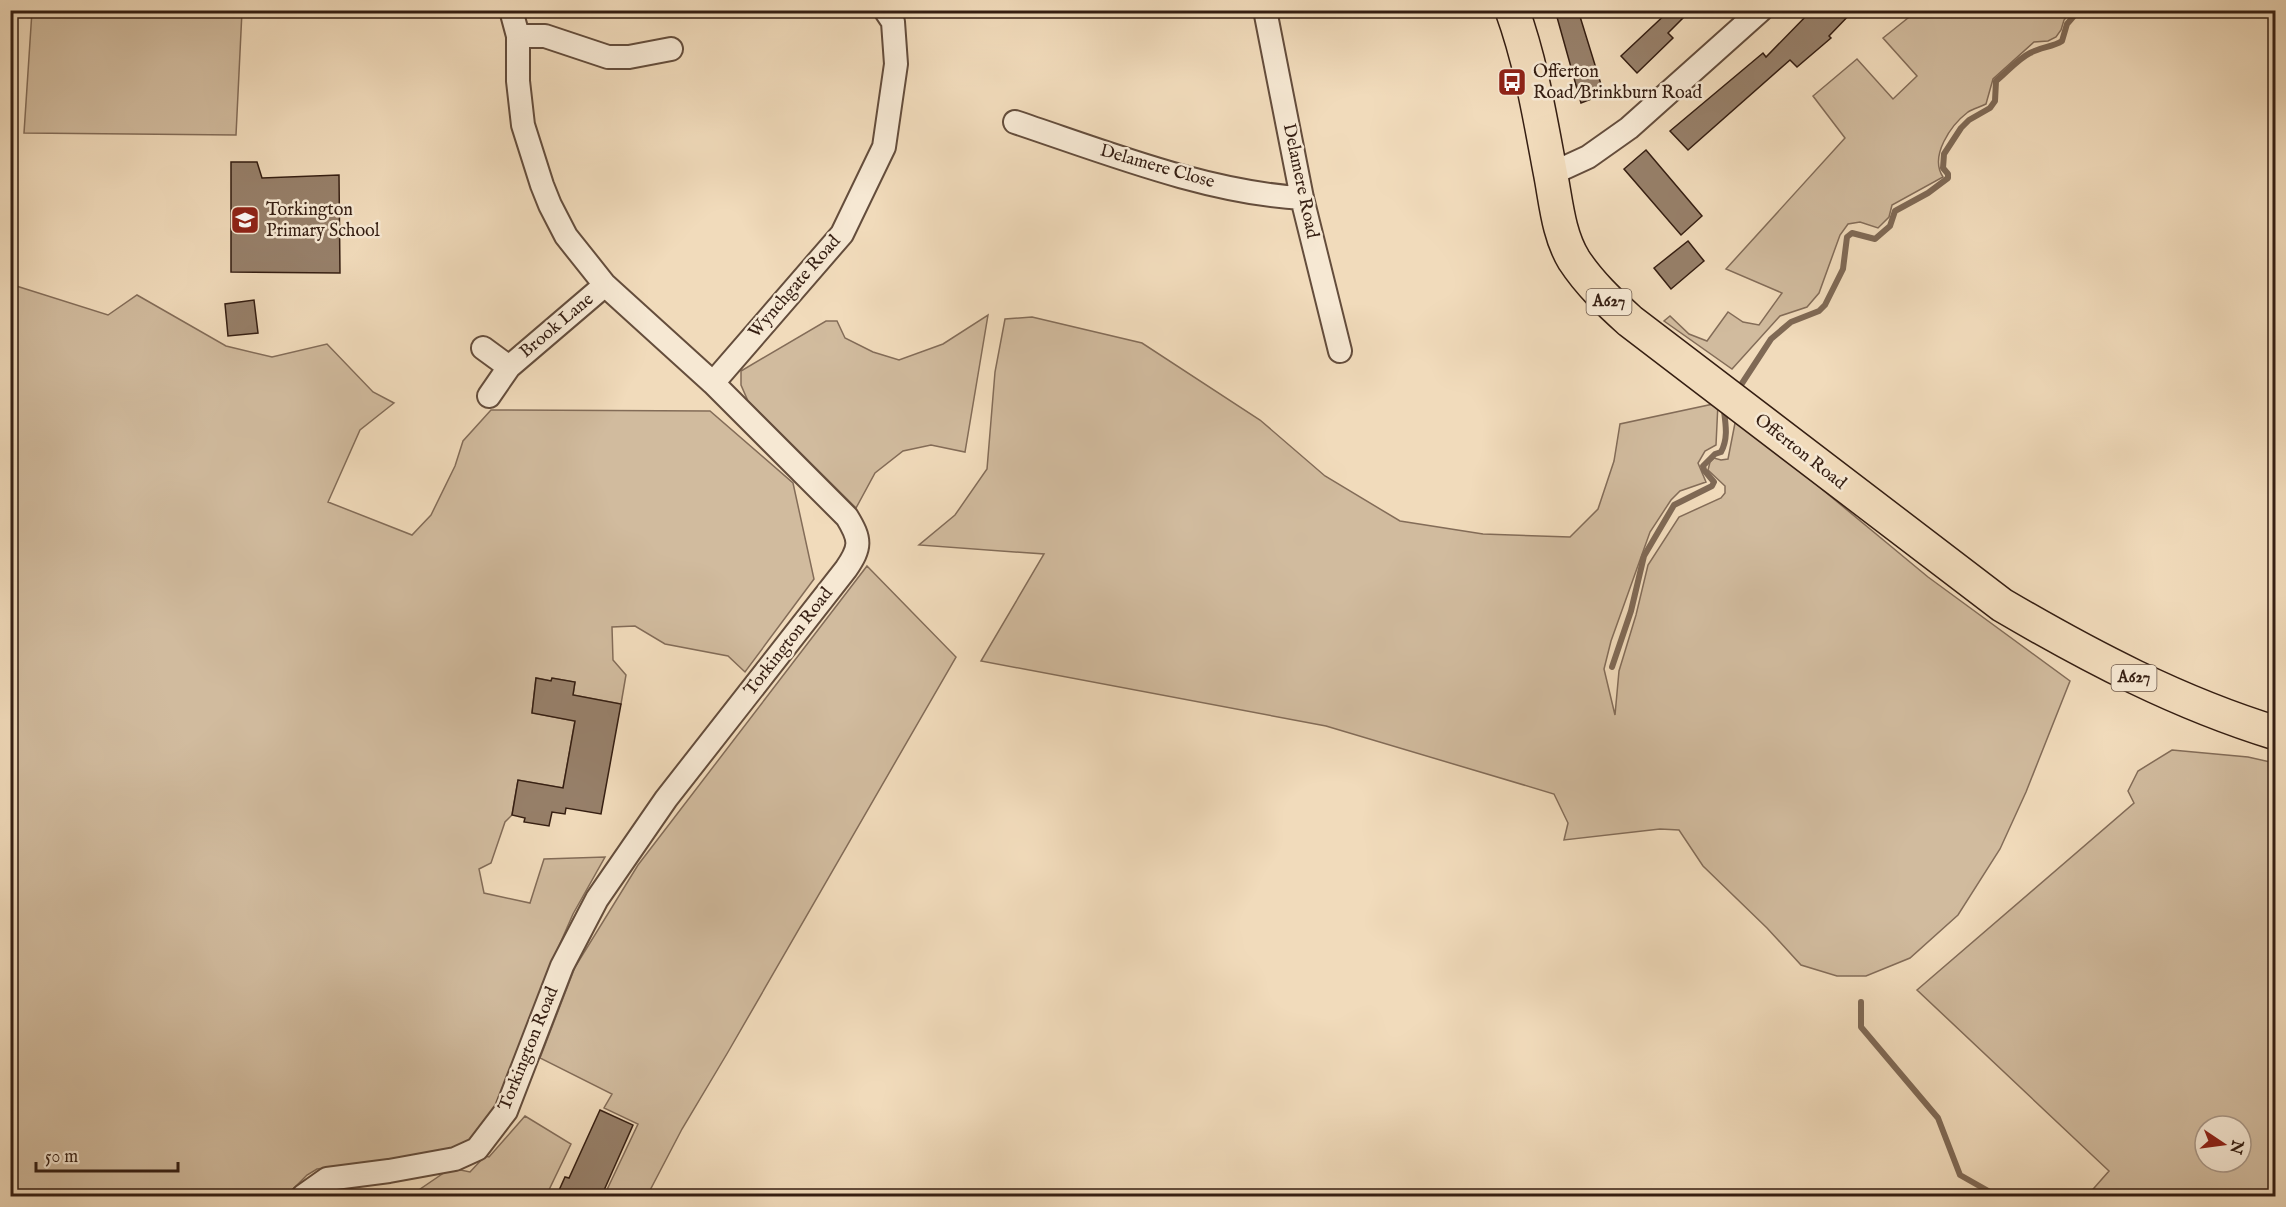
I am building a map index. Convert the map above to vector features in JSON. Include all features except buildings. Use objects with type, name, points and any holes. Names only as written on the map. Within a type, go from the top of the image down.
[{"type":"main road","name":"Offerton Road","points":[[1512,10],[1522,38],[1551,174],[1558,219],[1573,259],[1602,295],[1630,321],[2001,606],[2066,643],[2141,681],[2234,720],[2276,733]]},
{"type":"street","name":"Torkington Road","points":[[303,1197],[327,1179],[455,1159],[477,1149],[506,1111],[562,966],[597,899],[666,799],[854,557],[859,546],[856,532],[847,517],[712,383],[605,285],[566,236],[550,206],[523,125],[518,81],[518,36],[511,10]]},
{"type":"street","name":"Wynchgate Road","points":[[712,383],[842,234],[884,147],[896,64],[893,22],[885,10]]},
{"type":"street","name":"Delamere Road","points":[[1265,10],[1302,198],[1340,351]]},
{"type":"street","points":[[1551,174],[1588,157],[1629,128],[1761,10]]},
{"type":"street","points":[[518,36],[545,36],[608,57],[629,57],[670,49]]},
{"type":"street","name":"Delamere Close","points":[[1015,122],[1196,179],[1251,193],[1302,198]]},
{"type":"street","name":"Brook Lane","points":[[489,396],[509,367],[605,285]]},
{"type":"street","name":"Brook Lane","points":[[483,348],[509,367]]},
{"type":"shaded area","points":[[1918,10],[2072,11],[2064,20],[2056,37],[2048,41],[2034,42],[1993,79],[1986,104],[1968,112],[1955,125],[1940,151],[1939,169],[1943,177],[1892,205],[1889,217],[1878,228],[1860,222],[1848,224],[1840,235],[1819,293],[1807,307],[1780,316],[1732,369],[1664,321],[1670,316],[1689,334],[1707,341],[1728,312],[1743,322],[1759,325],[1782,293],[1726,269],[1845,138],[1813,96],[1857,59],[1893,99],[1917,76],[1883,38]]},
{"type":"shaded area","points":[[32,11],[242,11],[236,135],[24,133]]},
{"type":"shaded area","points":[[10,284],[108,315],[137,295],[226,346],[272,357],[327,344],[373,392],[394,403],[360,430],[328,502],[412,535],[431,515],[455,466],[463,441],[491,410],[710,411],[793,483],[814,579],[745,672],[728,656],[665,644],[635,626],[612,627],[613,660],[626,675],[621,704],[573,695],[575,682],[536,678],[532,713],[575,721],[563,788],[518,780],[512,815],[505,822],[491,863],[479,869],[484,893],[530,903],[544,859],[605,857],[573,914],[548,971],[506,1090],[494,1116],[457,1151],[317,1169],[307,1175],[286,1196],[11,1196]]},
{"type":"shaded area","points":[[988,315],[965,452],[931,445],[903,451],[875,473],[856,508],[748,401],[741,385],[741,371],[826,321],[837,321],[845,338],[873,352],[899,360],[943,344]]},
{"type":"shaded area","points":[[1032,317],[1142,343],[1260,420],[1325,476],[1400,521],[1483,534],[1570,537],[1598,509],[1614,461],[1620,424],[1718,403],[1716,445],[1705,451],[1698,463],[1706,482],[1680,491],[1671,500],[1650,532],[1611,641],[1604,669],[1615,715],[1619,671],[1648,565],[1679,517],[1721,498],[1725,493],[1725,486],[1708,470],[1714,458],[1728,459],[1736,418],[1928,577],[2070,681],[2026,792],[2000,849],[1958,915],[1910,958],[1866,976],[1837,976],[1801,965],[1767,928],[1703,866],[1679,830],[1660,829],[1564,840],[1568,823],[1554,794],[1326,726],[981,661],[1044,554],[919,545],[955,515],[987,469],[995,372],[1005,319]]},
{"type":"shaded area","points":[[867,566],[956,657],[682,1129],[647,1196],[604,1196],[638,1124],[604,1108],[612,1094],[540,1058],[575,967],[638,865]]},
{"type":"shaded area","points":[[2172,750],[2248,757],[2275,763],[2275,1196],[2087,1196],[2109,1171],[1917,990],[2134,803],[2128,791],[2138,771]]},
{"type":"shaded area","points":[[525,1116],[571,1144],[546,1196],[410,1196],[451,1168],[470,1172],[485,1156],[489,1157]]},
{"type":"waterway","points":[[1737,391],[1771,339],[1791,322],[1819,311],[1825,305],[1843,269],[1847,237],[1852,233],[1875,239],[1890,226],[1895,211],[1928,193],[1948,178],[1943,168],[1944,154],[1961,128],[1969,120],[1990,108],[1995,101],[1996,81],[2017,62],[2034,51],[2062,41],[2067,24],[2079,10]]},
{"type":"waterway","points":[[1612,667],[1631,611],[1644,556],[1674,505],[1712,486],[1714,482],[1703,466],[1715,454],[1721,452],[1725,442],[1724,411],[1727,407]]},
{"type":"waterway","points":[[1861,1002],[1861,1027],[1938,1118],[1960,1175],[1990,1192],[1992,1196]]},
{"type":"place","name":"Offerton Road/Brinkburn Road","points":[[1512,82]]},
{"type":"place","name":"Torkington Primary School","points":[[245,220]]}]
